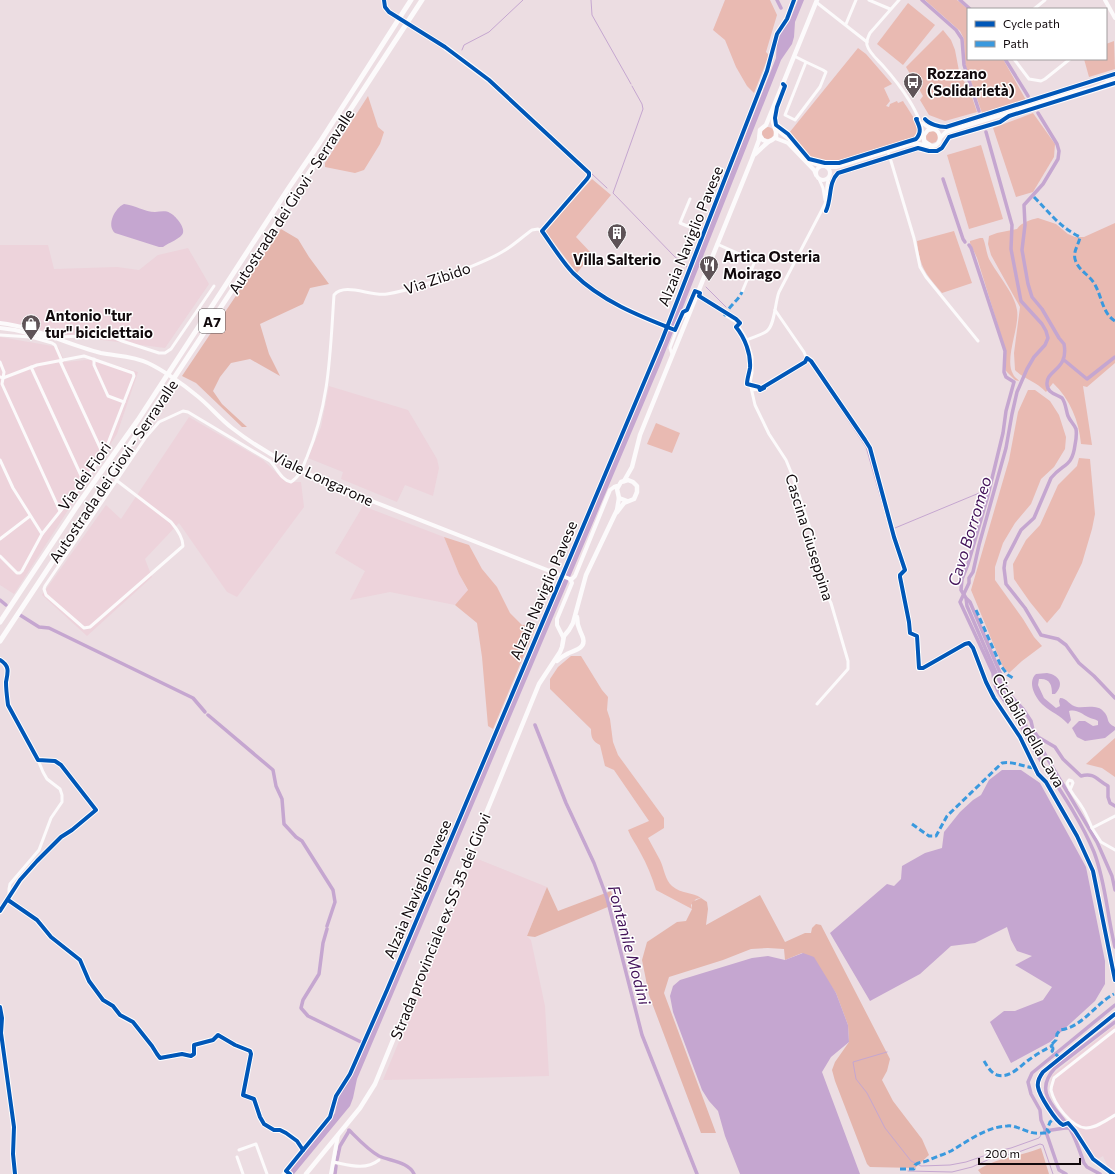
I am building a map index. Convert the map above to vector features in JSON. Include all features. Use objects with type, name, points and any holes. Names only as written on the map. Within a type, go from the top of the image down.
[{"type":"highway","name":"Autostrada dei Giovi - Serravalle","points":[[0,622],[79,503],[138,420],[411,0]]},
{"type":"highway","name":"Autostrada dei Giovi - Serravalle","points":[[0,641],[269,235],[422,0]]},
{"type":"main road","points":[[1105,0],[1115,18]]},
{"type":"main road","points":[[576,650],[565,647],[557,625],[557,619],[572,583],[570,579],[575,576],[610,490],[624,481],[632,467],[640,435],[716,244],[752,159],[760,136],[761,128],[766,125],[817,1]]},
{"type":"main road","points":[[910,144],[919,139],[930,129],[946,132],[1076,92],[1090,86],[1115,80]]},
{"type":"main road","points":[[752,159],[760,148],[775,138],[777,133],[772,121],[773,108]]},
{"type":"main road","points":[[766,125],[770,125],[775,128],[789,139],[809,162],[815,165],[833,168],[910,144],[936,144],[946,132]]},
{"type":"main road","points":[[935,130],[939,133],[940,138]]},
{"type":"main road","points":[[924,135],[926,143],[930,145]]},
{"type":"main road","points":[[760,136],[763,140],[768,142]]},
{"type":"main road","points":[[775,138],[783,140],[789,144],[814,170],[817,177],[824,180],[839,166]]},
{"type":"main road","points":[[825,166],[830,170],[830,176]]},
{"type":"main road","points":[[817,177],[818,168],[825,166]]},
{"type":"main road","name":"Viale Longarone","points":[[0,323],[20,326],[55,339]]},
{"type":"main road","name":"Viale Longarone","points":[[0,328],[31,333],[101,353],[136,359],[148,363],[186,387],[238,432],[267,452],[301,470],[370,500],[570,579]]},
{"type":"main road","points":[[624,481],[628,480],[633,482],[632,467]]},
{"type":"main road","name":"Strada provinciale ex SS 35 dei Giovi","points":[[613,518],[627,501],[634,499],[637,494],[637,489],[633,482]]},
{"type":"main road","name":"Strada provinciale ex SS 35 dei Giovi","points":[[306,1174],[364,1104],[375,1084],[539,684],[561,650],[563,639],[573,622],[586,575],[617,510],[619,498],[617,492],[618,486]]},
{"type":"main road","points":[[619,498],[627,501]]},
{"type":"main road","name":"Strada provinciale ex SS 35 dei Giovi","points":[[552,664],[581,647],[583,644],[583,638],[578,626],[577,609]]},
{"type":"main road","points":[[568,632],[576,631],[581,634]]},
{"type":"main road","points":[[331,1174],[338,1135]]},
{"type":"main road","points":[[325,1151],[334,1155]]},
{"type":"street","points":[[846,24],[856,0]]},
{"type":"street","points":[[869,0],[890,9]]},
{"type":"street","points":[[867,44],[870,33],[899,0]]},
{"type":"street","points":[[1035,8],[1045,0]]},
{"type":"street","points":[[817,1],[846,24],[867,44],[873,55],[901,87],[921,122],[924,135]]},
{"type":"street","points":[[389,12],[418,30]]},
{"type":"street","points":[[794,56],[806,62],[826,72],[820,87],[794,120],[785,115],[806,62]]},
{"type":"street","points":[[1015,60],[1029,79],[1041,81],[1045,80],[1069,60]]},
{"type":"street","points":[[921,122],[935,130]]},
{"type":"street","points":[[888,151],[914,238],[920,267],[926,277],[978,342]]},
{"type":"street","points":[[747,340],[767,332],[769,329],[779,292],[824,204],[827,196],[827,183],[830,176]]},
{"type":"street","points":[[817,177],[824,192],[824,204]]},
{"type":"street","points":[[690,199],[680,223],[704,232]]},
{"type":"street","name":"Alzaia Naviglio Pavese","points":[[667,327],[717,201]]},
{"type":"street","name":"Via Zibido","points":[[301,470],[318,428],[324,403],[329,369],[334,295],[338,291],[349,290],[379,295],[417,287],[484,261],[503,251],[532,230],[538,229],[542,231],[574,274],[589,286],[621,308],[675,330]]},
{"type":"street","points":[[716,244],[754,260],[742,292]]},
{"type":"street","points":[[55,339],[58,337],[108,335],[133,345],[159,353],[165,353],[171,349],[214,286]]},
{"type":"street","points":[[752,390],[760,389],[806,360],[804,352],[775,310]]},
{"type":"street","points":[[672,354],[670,348],[676,332],[675,330],[677,329],[683,316],[688,314]]},
{"type":"street","name":"Cascina Giuseppina","points":[[725,315],[736,322],[747,340],[752,364],[750,383],[754,405],[769,434],[786,460],[798,489],[813,537],[813,557],[821,584],[831,603],[848,661],[848,669],[817,704]]},
{"type":"street","points":[[0,335],[31,337],[55,345],[103,454]]},
{"type":"street","points":[[2,377],[31,367],[84,356],[94,359],[94,365],[108,396],[124,402]]},
{"type":"street","name":"Via dei Fiori","points":[[0,556],[18,573],[20,573],[42,534],[84,482],[103,454],[113,433],[134,376],[133,373],[94,359]]},
{"type":"street","points":[[0,362],[4,372],[2,384],[60,511]]},
{"type":"street","points":[[31,367],[84,482]]},
{"type":"street","points":[[116,480],[171,522],[177,530],[183,542],[183,546],[90,627],[84,628],[46,595],[44,589],[116,480],[143,441],[160,422],[183,411],[188,412],[270,461],[287,481],[291,482],[295,480],[301,470]]},
{"type":"street","points":[[0,460],[13,488],[42,534]]},
{"type":"street","points":[[0,471],[4,469]]},
{"type":"street","points":[[0,539],[30,516]]},
{"type":"street","points":[[1,660],[8,669],[6,695],[8,705],[43,772],[47,778],[60,789],[62,795],[62,802],[51,818],[39,850],[10,884],[8,889],[9,897]]},
{"type":"street","points":[[1070,790],[1083,808],[1092,828],[1101,842],[1115,850]]},
{"type":"street","points":[[1092,828],[1115,816]]},
{"type":"street","points":[[1115,1030],[1054,1078],[1051,1090],[1064,1115],[1079,1126],[1087,1128],[1093,1127],[1115,1115]]},
{"type":"street","points":[[239,1150],[256,1144],[267,1174]]},
{"type":"street","points":[[283,1174],[288,1172],[303,1150]]},
{"type":"street","points":[[237,1157],[243,1174]]},
{"type":"street","points":[[333,1162],[364,1167],[379,1160]]},
{"type":"shaded area","points":[[725,0],[770,0],[777,15],[766,52],[769,55],[754,93],[747,86],[736,67],[725,40],[713,30]]},
{"type":"shaded area","points":[[798,0],[804,0],[795,22],[792,44],[781,60],[660,365],[357,1079],[350,1106],[294,1174],[287,1174],[335,1113],[338,1098],[351,1077],[655,363],[776,58],[777,41],[780,33],[790,20]]},
{"type":"shaded area","points":[[925,0],[957,0],[967,8],[967,60],[1004,60],[1026,100],[982,113],[965,64],[964,39],[960,31]]},
{"type":"shaded area","points":[[908,3],[935,25],[903,65],[877,44]]},
{"type":"shaded area","points":[[943,30],[951,40],[955,50],[959,71],[972,97],[977,112],[945,121],[929,115],[920,100],[923,96],[906,67]]},
{"type":"shaded area","points":[[1114,41],[1115,69],[1089,77],[1084,60],[1107,60],[1107,44]]},
{"type":"shaded area","points":[[858,48],[866,54],[892,84],[884,88],[890,101],[886,106],[889,107],[890,104],[897,101],[898,103],[903,101],[917,123],[919,134],[916,139],[838,163],[830,163],[810,158],[789,133]]},
{"type":"shaded area","points":[[368,96],[378,127],[384,132],[380,144],[364,170],[355,173],[325,167],[325,163]]},
{"type":"shaded area","points":[[1033,113],[1055,144],[1054,157],[1033,192],[1016,197],[993,128]]},
{"type":"shaded area","points":[[766,127],[770,127],[774,133],[770,139],[766,139],[762,135],[762,131]]},
{"type":"shaded area","points":[[934,131],[937,132],[937,142],[930,143],[927,142],[926,135],[927,132]]},
{"type":"shaded area","points":[[981,145],[1003,219],[969,229],[947,155]]},
{"type":"shaded area","points":[[592,179],[611,195],[576,237],[592,254],[577,273],[545,231]]},
{"type":"shaded area","points":[[124,204],[151,212],[164,211],[172,214],[183,228],[182,235],[178,239],[163,247],[159,247],[115,233],[111,226],[113,217],[118,209]]},
{"type":"shaded area","points":[[1038,218],[1056,224],[1068,234],[1075,237],[1084,237],[1115,223],[1115,363],[1087,387],[1083,386],[1092,445],[1081,444],[1073,411],[1059,389],[1053,383],[1046,392],[1015,370],[1014,353],[1020,307],[991,255],[988,244],[989,236],[1017,229],[1024,223]]},
{"type":"shaded area","points":[[281,229],[298,239],[329,284],[310,288],[303,304],[260,324],[269,354],[280,376],[250,359],[231,363],[220,377],[213,391],[222,404],[247,427],[242,427],[196,383],[182,376]]},
{"type":"shaded area","points":[[954,231],[972,283],[942,293],[924,270],[917,241]]},
{"type":"shaded area","points":[[983,238],[989,259],[1016,304],[1017,317],[1010,360],[1013,374],[1019,381],[1015,380],[1006,371],[1003,342],[977,258],[970,243],[970,241]]},
{"type":"shaded area","points":[[0,245],[48,245],[54,269],[117,267],[139,270],[158,255],[188,248],[209,284],[165,348],[63,335],[26,326],[0,322]]},
{"type":"shaded area","points":[[0,337],[58,347],[65,362],[95,359],[138,372],[117,434],[14,594],[0,585]]},
{"type":"shaded area","points":[[329,386],[408,410],[437,459],[439,468],[433,496],[405,485],[397,502],[341,479],[343,472],[308,458],[321,427]]},
{"type":"shaded area","points":[[1028,390],[1035,390],[1050,401],[1059,415],[1066,437],[1065,449],[1054,467],[1041,479],[1031,504],[1015,523],[1003,543],[995,567],[995,580],[1034,637],[1042,646],[1009,673],[1003,667],[971,590],[1009,460],[1018,412]]},
{"type":"shaded area","points":[[189,417],[263,460],[286,482],[301,482],[304,507],[237,597],[227,592],[179,523],[145,559],[152,577],[87,636],[42,595],[106,505],[121,519]]},
{"type":"shaded area","points":[[656,423],[680,433],[672,453],[647,444]]},
{"type":"shaded area","points":[[1079,458],[1090,459],[1095,514],[1082,563],[1060,608],[1047,623],[1014,579],[1013,564],[1026,540],[1040,525],[1058,485],[1077,466]]},
{"type":"shaded area","points":[[363,506],[444,537],[459,574],[468,591],[455,605],[390,592],[350,600],[365,571],[335,553]]},
{"type":"shaded area","points":[[444,537],[469,545],[482,569],[497,587],[510,613],[522,625],[537,624],[493,729],[488,726],[482,657],[477,623],[455,605],[468,590],[459,574]]},
{"type":"shaded area","points":[[571,656],[581,656],[608,697],[607,710],[610,719],[613,742],[618,755],[664,818],[664,828],[648,838],[660,860],[666,877],[672,886],[676,889],[701,898],[696,899],[691,905],[692,909],[656,890],[647,866],[628,830],[649,821],[614,770],[605,766],[600,745],[592,738],[591,729],[550,689],[550,679],[558,667]]},
{"type":"shaded area","points":[[1047,673],[1055,676],[1059,680],[1060,687],[1055,694],[1052,694],[1050,683],[1046,680],[1039,679],[1038,685],[1044,698],[1056,708],[1060,706],[1059,701],[1060,698],[1062,698],[1077,707],[1098,708],[1106,714],[1109,722],[1115,727],[1115,730],[1105,738],[1085,741],[1077,737],[1072,728],[1079,721],[1085,721],[1093,726],[1098,725],[1098,721],[1079,712],[1069,711],[1071,720],[1068,724],[1043,705],[1033,690],[1032,681],[1036,674]]},
{"type":"shaded area","points":[[1115,738],[1115,777],[1102,768],[1086,764]]},
{"type":"shaded area","points":[[1002,770],[1021,770],[1040,783],[1086,867],[1105,961],[1105,984],[1095,1001],[1050,1042],[1011,1063],[990,1022],[1004,1011],[1015,1011],[1043,1000],[1052,987],[1015,965],[1032,956],[1017,951],[1011,940],[1007,927],[975,943],[951,946],[920,974],[870,1001],[830,933],[887,884],[894,886],[901,879],[902,866],[925,853],[942,848],[944,832],[960,812],[981,795],[989,780]]},
{"type":"shaded area","points":[[475,858],[547,887],[527,936],[531,940],[545,1006],[549,1076],[383,1080]]},
{"type":"shaded area","points":[[547,887],[558,911],[611,891],[615,904],[535,937],[527,936]]},
{"type":"shaded area","points":[[760,895],[785,942],[805,933],[811,933],[812,928],[816,924],[821,925],[890,1059],[887,1071],[882,1080],[893,1101],[922,1139],[929,1155],[915,1168],[870,1167],[867,1164],[832,1070],[835,1062],[849,1042],[848,1025],[836,993],[824,976],[802,953],[785,960],[784,949],[751,949],[723,960],[669,977],[664,993],[716,1133],[701,1133],[649,995],[642,960],[647,942],[677,922],[686,921],[692,909],[692,902],[701,898],[707,902],[708,909],[706,925]]},
{"type":"shaded area","points":[[803,953],[814,957],[836,993],[848,1025],[849,1042],[831,1057],[822,1072],[860,1174],[740,1174],[725,1136],[718,1111],[702,1090],[673,1012],[670,996],[673,986],[680,980],[752,958],[768,956],[785,960]]},
{"type":"shaded area","points":[[1115,1025],[1115,1174],[1111,1174],[1103,1156],[1096,1160],[1078,1128],[1071,1124],[1062,1113],[1050,1090],[1052,1075]]},
{"type":"shaded area","points":[[1041,1148],[1049,1174],[981,1174],[978,1170],[992,1162]]},
{"type":"waterway","points":[[462,50],[464,45],[489,32],[523,0]]},
{"type":"waterway","points":[[591,0],[592,15],[631,84]]},
{"type":"waterway","points":[[777,0],[781,8]]},
{"type":"waterway","name":"Cavo Borromeo","points":[[922,0],[956,30],[962,39],[964,65],[979,111]]},
{"type":"waterway","points":[[960,0],[969,8]]},
{"type":"waterway","points":[[1006,60],[1028,96]]},
{"type":"waterway","points":[[486,75],[607,188]]},
{"type":"waterway","points":[[632,86],[642,104],[643,109],[613,193],[674,256],[687,267]]},
{"type":"waterway","points":[[1038,113],[1057,144],[1059,151],[1058,159],[1043,184],[1024,205],[1025,225],[1022,250],[1028,284],[1032,297],[1042,309],[1064,344],[1065,353],[1063,359],[1061,364],[1048,379],[1047,387],[1052,393],[1062,398],[1068,416],[1076,429],[1076,435],[1072,458],[1051,478],[1034,518],[1021,530],[1005,561],[1004,568],[1006,584],[1025,608],[1041,635],[1058,639],[1066,645],[1079,663],[1115,698]]},
{"type":"waterway","name":"Cavo Borromeo","points":[[986,132],[1012,225],[1011,249],[1021,301],[1042,324],[1048,338],[1045,345],[1034,357],[1027,369],[1017,392],[1006,448],[973,572],[969,578],[969,583],[960,602],[993,673],[995,685],[998,691],[1020,723],[1034,750],[1074,813],[1094,852],[1104,888],[1115,947]]},
{"type":"waterway","points":[[943,179],[965,242]]},
{"type":"waterway","points":[[969,245],[1005,351],[1004,372],[1006,377],[1014,382],[1006,411],[1003,433],[987,499],[968,564],[962,579],[961,590],[966,598],[967,606],[1003,689],[1019,712],[1032,738],[1043,751],[1097,842],[1112,876],[1115,890]]},
{"type":"waterway","points":[[706,287],[726,307]]},
{"type":"waterway","points":[[1064,360],[1087,379],[1115,357]]},
{"type":"waterway","points":[[810,363],[866,447],[890,530]]},
{"type":"waterway","points":[[895,528],[984,491],[989,492]]},
{"type":"waterway","points":[[967,599],[970,602],[1009,694],[1023,709],[1031,721],[1033,730],[1038,737],[1055,747],[1063,759],[1081,776],[1089,775],[1095,777],[1108,786],[1108,797],[1110,803],[1115,806]]},
{"type":"waterway","points":[[0,600],[6,605]]},
{"type":"waterway","points":[[20,615],[39,627],[49,628],[193,698],[205,712]]},
{"type":"waterway","points":[[208,715],[273,770],[276,786],[282,799],[284,824],[296,837],[302,841],[333,890],[335,902],[327,926]]},
{"type":"waterway","name":"Fontanile Modini","points":[[535,725],[566,803],[594,863],[607,898],[642,1035],[697,1174]]},
{"type":"waterway","points":[[327,929],[323,943],[319,974],[303,1000],[301,1008],[308,1016],[361,1042]]},
{"type":"waterway","name":"Cavo Borromeo","points":[[1066,1174],[1059,1170],[1041,1120],[1040,1110],[1031,1094],[1028,1082],[1032,1073],[1115,1005]]},
{"type":"waterway","points":[[1100,1174],[1087,1167],[1084,1163],[1070,1129],[1049,1100],[1046,1093],[1046,1085],[1055,1068],[1115,1022]]},
{"type":"waterway","points":[[887,1052],[853,1062],[856,1079],[867,1093],[885,1128],[911,1161],[921,1166],[950,1165],[966,1162],[1039,1138],[1041,1135]]},
{"type":"waterway","points":[[1045,1131],[1069,1128]]},
{"type":"waterway","points":[[349,1130],[375,1154],[404,1164],[412,1170],[414,1174]]},
{"type":"waterway","points":[[337,1160],[340,1146],[349,1131]]},
{"type":"waterway","points":[[908,1171],[952,1172],[972,1167],[994,1157],[1016,1153],[1040,1144],[1043,1145],[1053,1174]]},
{"type":"waterway","points":[[335,1174],[336,1166]]},
{"type":"marked path","points":[[1034,197],[1060,224],[1080,237],[1075,253],[1076,263],[1094,283],[1107,314],[1115,321]]},
{"type":"marked path","points":[[724,314],[725,315],[742,292]]},
{"type":"marked path","points":[[976,610],[1001,666],[1008,675],[1013,678]]},
{"type":"marked path","points":[[912,824],[929,836],[936,836],[947,816],[1002,763],[1011,763],[1035,768]]},
{"type":"marked path","points":[[1060,1058],[1052,1051],[1052,1044],[1056,1040],[1057,1034],[1060,1030],[1075,1025],[1107,998],[1114,994]]},
{"type":"marked path","points":[[984,1061],[993,1073],[1002,1076],[1015,1071],[1035,1055],[1052,1046],[1052,1044]]},
{"type":"marked path","points":[[1050,1133],[1047,1130],[1050,1122],[1055,1118]]},
{"type":"marked path","points":[[900,1169],[914,1169],[915,1165],[920,1162],[927,1161],[949,1152],[978,1135],[999,1127],[1013,1126],[1032,1133],[1049,1133]]},
{"type":"cycle path","points":[[384,0],[385,7],[389,12],[445,47],[489,80],[589,173],[587,179],[542,231],[573,273],[608,300],[634,313],[675,330],[683,312],[687,310],[695,291],[700,293],[699,296],[740,323],[736,327],[745,341],[750,357],[750,368],[747,384],[759,387],[760,390],[764,388]]},
{"type":"cycle path","points":[[290,1174],[286,1171],[330,1117],[336,1096],[350,1074],[387,990],[662,340],[767,71],[777,34],[787,19],[794,0]]},
{"type":"cycle path","points":[[925,119],[934,125],[946,127],[1115,74]]},
{"type":"cycle path","points":[[826,211],[831,186],[838,173],[918,148],[929,151],[937,151],[942,148],[949,137],[1000,122],[1009,116],[1115,83]]},
{"type":"cycle path","points":[[783,84],[785,86],[777,107],[775,118],[776,125],[788,134],[809,159],[825,163],[839,163],[916,139],[920,132],[917,119]]},
{"type":"cycle path","name":"Ciclabile della Cava","points":[[760,389],[805,362],[807,358],[811,361],[870,448],[894,537],[905,570],[900,577],[910,633],[917,636],[919,668],[923,668],[965,644],[969,643],[973,648],[994,698],[1020,737],[1038,774],[1046,782],[1077,836],[1093,871],[1115,980]]},
{"type":"cycle path","points":[[0,660],[8,670],[6,682],[8,705],[38,760],[55,761],[61,765],[96,810],[61,837],[37,861],[20,880],[0,911]]},
{"type":"cycle path","points":[[8,900],[37,920],[51,937],[80,960],[89,981],[103,1000],[113,1006],[120,1015],[133,1022],[160,1058],[182,1054],[191,1056],[194,1054],[194,1045],[213,1040],[218,1035],[235,1045],[250,1051],[251,1054],[243,1095],[254,1099],[264,1124],[274,1130],[280,1130],[286,1133],[297,1141],[303,1150]]},
{"type":"cycle path","points":[[0,1007],[2,1018],[1,1033],[14,1127],[13,1154],[15,1174]]},
{"type":"cycle path","points":[[1113,1174],[1093,1159],[1068,1123],[1063,1125],[1056,1119],[1039,1091],[1038,1085],[1039,1079],[1043,1072],[1115,1014]]},
{"type":"place","name":"Rozzano (Solidarietà)","points":[[913,99]]},
{"type":"place","name":"Villa Salterio","points":[[617,250]]},
{"type":"place","name":"Artica Osteria Moirago","points":[[709,282]]},
{"type":"place","name":"Antonio \"tur tur\" biciclettaio","points":[[31,341]]}]
